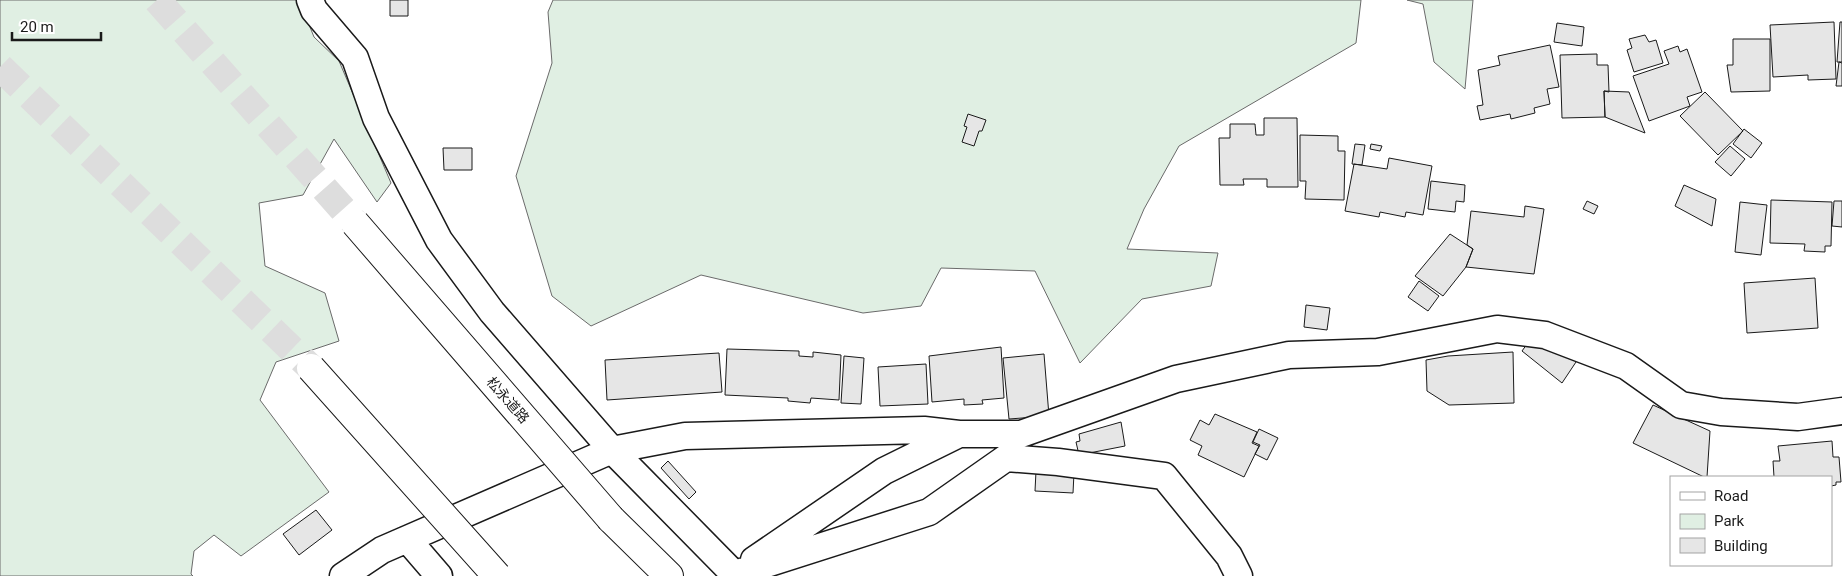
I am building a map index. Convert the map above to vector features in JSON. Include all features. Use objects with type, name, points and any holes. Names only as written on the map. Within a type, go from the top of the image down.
[{"type":"highway","name":"松永道路","points":[[355,223],[660,576]]},
{"type":"highway","points":[[310,368],[497,576]]},
{"type":"highway","points":[[611,519],[669,576]]},
{"type":"street","points":[[310,0],[314,10],[355,58],[376,118],[439,240],[492,312],[612,450],[735,576]]},
{"type":"street","points":[[342,576],[382,550],[612,450],[685,436],[924,430],[959,434],[1021,434],[1176,379],[1289,355],[1378,352],[1497,329],[1545,335],[1626,366],[1681,405],[1721,412],[1798,417],[1842,411]]},
{"type":"street","points":[[735,576],[760,555],[884,471],[959,434]]},
{"type":"street","points":[[735,576],[929,512],[1006,458],[1058,462],[1164,476],[1229,556],[1239,576]]},
{"type":"street","points":[[408,540],[439,576]]},
{"type":"green space","points":[[0,0],[299,0],[314,37],[339,61],[391,183],[377,202],[334,139],[303,195],[259,203],[265,266],[325,293],[339,341],[276,362],[260,400],[329,492],[241,556],[214,535],[194,551],[191,574],[193,576],[0,576]]},
{"type":"green space","points":[[553,0],[1361,0],[1356,43],[1179,146],[1144,209],[1127,249],[1218,253],[1211,286],[1142,299],[1080,363],[1035,271],[941,268],[921,306],[863,313],[701,275],[591,326],[552,296],[516,176],[552,63],[548,12]]},
{"type":"green space","points":[[1407,0],[1473,0],[1465,89],[1434,62],[1423,4]]},
{"type":"building","points":[[390,0],[408,0],[408,16],[390,16]]},
{"type":"building","points":[[1834,22],[1836,79],[1808,80],[1808,75],[1773,77],[1770,25]]},
{"type":"building","points":[[1840,22],[1842,22],[1842,62],[1837,62]]},
{"type":"building","points":[[1557,23],[1584,27],[1582,46],[1554,42]]},
{"type":"building","points":[[1645,35],[1649,42],[1656,40],[1663,63],[1634,72],[1627,50],[1632,48],[1629,39]]},
{"type":"building","points":[[1733,39],[1770,39],[1770,91],[1731,92],[1727,65],[1733,65]]},
{"type":"building","points":[[1550,45],[1559,87],[1547,89],[1550,104],[1534,108],[1535,113],[1511,119],[1510,114],[1480,120],[1477,106],[1483,105],[1478,70],[1500,65],[1498,56]]},
{"type":"building","points":[[1678,46],[1680,52],[1687,49],[1702,92],[1687,97],[1690,106],[1649,121],[1633,76],[1669,64],[1664,51]]},
{"type":"building","points":[[1597,54],[1597,65],[1608,65],[1609,92],[1604,91],[1605,117],[1562,118],[1560,55]]},
{"type":"building","points":[[1839,62],[1842,63],[1842,86],[1836,86]]},
{"type":"building","points":[[1604,91],[1629,92],[1645,133],[1605,117]]},
{"type":"building","points":[[1705,92],[1743,131],[1718,155],[1680,116]]},
{"type":"building","points":[[968,114],[986,120],[982,131],[979,131],[974,146],[962,142],[967,127],[964,126]]},
{"type":"building","points":[[1264,118],[1297,118],[1298,187],[1267,187],[1267,179],[1243,179],[1244,185],[1220,185],[1219,138],[1230,138],[1230,124],[1255,124],[1256,135],[1264,135]]},
{"type":"building","points":[[1744,129],[1762,143],[1751,158],[1733,144]]},
{"type":"building","points":[[1300,135],[1338,136],[1338,151],[1345,151],[1344,200],[1305,199],[1306,181],[1300,181]]},
{"type":"building","points":[[1355,144],[1365,145],[1362,165],[1352,164]]},
{"type":"building","points":[[1371,144],[1382,146],[1380,151],[1370,149]]},
{"type":"building","points":[[1730,146],[1745,159],[1731,176],[1715,162]]},
{"type":"building","points":[[443,148],[472,148],[472,170],[444,170]]},
{"type":"building","points":[[1389,158],[1432,166],[1423,215],[1406,212],[1405,217],[1380,212],[1379,217],[1345,211],[1354,164],[1387,169]]},
{"type":"building","points":[[1431,181],[1465,185],[1464,202],[1456,201],[1455,212],[1428,209]]},
{"type":"building","points":[[1684,185],[1716,199],[1712,226],[1675,206]]},
{"type":"building","points":[[1771,200],[1832,202],[1831,246],[1825,246],[1825,252],[1804,251],[1805,244],[1770,243]]},
{"type":"building","points":[[1587,201],[1598,206],[1594,214],[1583,209]]},
{"type":"building","points":[[1834,201],[1842,201],[1842,227],[1832,226]]},
{"type":"building","points":[[1740,202],[1767,205],[1761,255],[1735,252]]},
{"type":"building","points":[[1525,206],[1544,209],[1534,274],[1466,267],[1473,249],[1467,245],[1471,211],[1524,217]]},
{"type":"building","points":[[1450,234],[1473,249],[1466,267],[1443,296],[1415,276]]},
{"type":"building","points":[[1815,278],[1818,328],[1747,333],[1744,283]]},
{"type":"building","points":[[1419,281],[1439,296],[1428,311],[1408,297]]},
{"type":"building","points":[[1306,305],[1330,308],[1327,330],[1304,327]]},
{"type":"building","points":[[1527,344],[1578,359],[1562,383],[1522,351]]},
{"type":"building","points":[[1001,347],[1004,398],[982,400],[983,404],[964,405],[964,399],[932,402],[929,356]]},
{"type":"building","points":[[727,349],[799,351],[799,356],[813,357],[813,352],[841,355],[839,400],[811,398],[810,403],[788,401],[788,398],[725,395]]},
{"type":"building","points":[[1513,352],[1514,403],[1449,405],[1427,391],[1426,360],[1448,356]]},
{"type":"building","points":[[719,353],[722,392],[607,400],[605,360]]},
{"type":"building","points":[[1044,354],[1049,416],[1009,419],[1003,358]]},
{"type":"building","points":[[844,356],[864,358],[861,404],[841,403]]},
{"type":"building","points":[[926,364],[928,404],[880,406],[878,367]]},
{"type":"building","points":[[1653,405],[1710,431],[1707,476],[1702,476],[1633,443]]},
{"type":"building","points":[[1215,414],[1257,432],[1252,443],[1259,446],[1244,477],[1198,455],[1202,446],[1190,440],[1200,420],[1209,425]]},
{"type":"building","points":[[1121,422],[1125,446],[1079,455],[1076,442],[1080,441],[1079,434]]},
{"type":"building","points":[[1259,429],[1278,438],[1267,460],[1255,454],[1260,445],[1253,442]]},
{"type":"building","points":[[1832,441],[1833,457],[1839,457],[1841,482],[1836,482],[1836,485],[1832,486],[1832,476],[1774,476],[1773,461],[1780,461],[1778,446]]},
{"type":"building","points":[[668,461],[696,492],[689,499],[661,468]]},
{"type":"building","points":[[1036,471],[1074,473],[1073,493],[1035,491]]},
{"type":"building","points":[[316,510],[332,530],[299,555],[283,534]]},
{"type":"tunnel","points":[[157,0],[355,223]]},
{"type":"tunnel","points":[[0,67],[311,368]]}]
